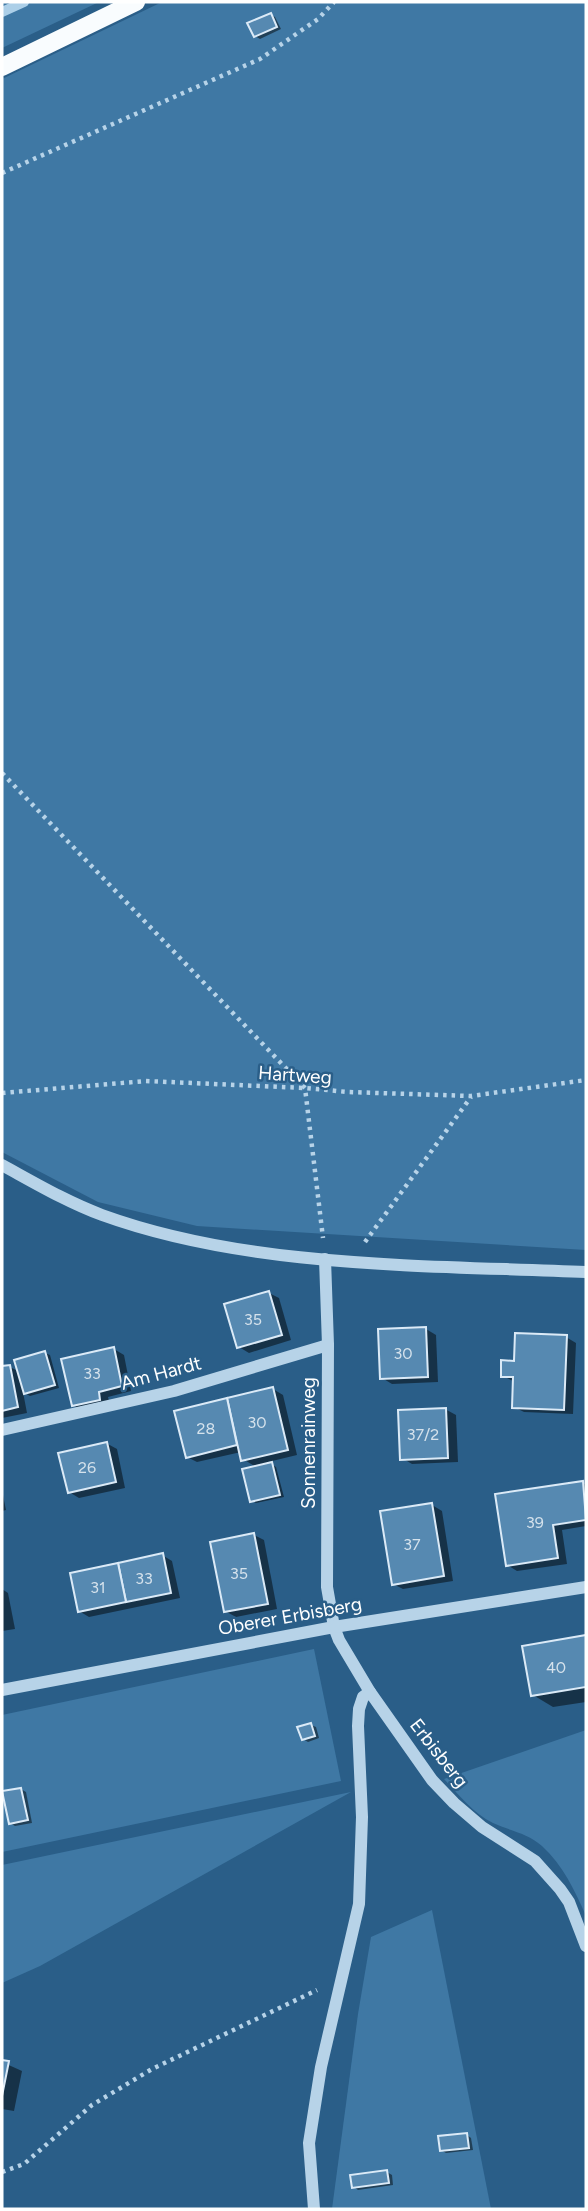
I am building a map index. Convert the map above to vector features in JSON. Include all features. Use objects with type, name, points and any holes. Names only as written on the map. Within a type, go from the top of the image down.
[{"type":"main road","points":[[2,66],[136,2]]},
{"type":"street","points":[[2,1165],[74,1203],[129,1224],[199,1241],[326,1259],[586,1272]]},
{"type":"street","name":"Sonnenrainweg","points":[[326,1259],[327,1579],[334,1627]]},
{"type":"street","name":"Am Hardt","points":[[2,1430],[174,1391],[328,1345]]},
{"type":"street","name":"Oberer Erbisberg","points":[[2,1690],[334,1627],[586,1587]]},
{"type":"street","name":"Erbisberg","points":[[334,1627],[345,1652],[370,1692],[423,1768],[454,1803],[482,1827],[523,1851],[550,1876],[569,1902],[586,1946]]},
{"type":"street","points":[[314,2209],[309,2143],[321,2067],[359,1904],[362,1817],[359,1709],[363,1698],[370,1692]]},
{"type":"path","points":[[2,173],[260,60],[318,19],[334,2]]},
{"type":"path","points":[[2,773],[305,1088],[326,1259]]},
{"type":"path","name":"Hartweg","points":[[2,1093],[146,1081],[305,1088],[348,1093],[471,1096],[586,1080]]},
{"type":"path","points":[[351,1261],[471,1096]]},
{"type":"path","points":[[2,2172],[24,2164],[92,2105],[152,2068],[306,1994],[342,1980]]},
{"type":"shaded area","points":[[2,2],[99,2],[2,48]]},
{"type":"shaded area","points":[[162,2],[586,2],[586,1250],[197,1226],[98,1202],[2,1152],[2,79]]},
{"type":"shaded area","points":[[314,1649],[341,1781],[2,1852],[2,1715]]},
{"type":"shaded area","points":[[586,1730],[586,1916],[562,1870],[542,1846],[525,1835],[486,1819],[444,1779]]},
{"type":"shaded area","points":[[351,1792],[40,1966],[2,1983],[2,1865]]},
{"type":"shaded area","points":[[432,1910],[491,2209],[332,2209],[371,1937]]},
{"type":"building","points":[[271,13],[277,27],[254,37],[247,23]]},
{"type":"building","points":[[269,1291],[282,1335],[237,1348],[224,1304]]},
{"type":"building","points":[[426,1327],[428,1377],[380,1379],[378,1329]]},
{"type":"building","points":[[515,1333],[567,1335],[564,1410],[512,1408],[513,1377],[501,1377],[501,1360],[514,1361]]},
{"type":"building","points":[[114,1347],[122,1386],[99,1392],[100,1400],[72,1406],[61,1359]]},
{"type":"building","points":[[45,1351],[55,1385],[24,1394],[14,1360]]},
{"type":"building","points":[[10,1365],[18,1407],[2,1411],[2,1366]]},
{"type":"building","points":[[273,1387],[288,1450],[241,1461],[227,1398]]},
{"type":"building","points":[[227,1398],[237,1445],[186,1458],[174,1411]]},
{"type":"building","points":[[446,1408],[448,1458],[400,1460],[398,1410]]},
{"type":"building","points":[[107,1442],[116,1482],[68,1493],[58,1453]]},
{"type":"building","points":[[272,1462],[280,1495],[250,1502],[242,1469]]},
{"type":"building","points":[[583,1481],[586,1520],[553,1525],[558,1558],[506,1566],[495,1494]]},
{"type":"building","points":[[432,1503],[444,1576],[392,1585],[380,1511]]},
{"type":"building","points":[[254,1533],[268,1604],[224,1612],[210,1542]]},
{"type":"building","points":[[163,1553],[171,1593],[126,1602],[118,1563]]},
{"type":"building","points":[[118,1563],[126,1602],[78,1612],[70,1573]]},
{"type":"building","points":[[586,1635],[586,1687],[531,1696],[522,1646]]},
{"type":"building","points":[[311,1723],[315,1736],[302,1740],[297,1727]]},
{"type":"building","points":[[21,1788],[28,1820],[9,1824],[2,1791]]},
{"type":"building","points":[[2,2060],[9,2061],[2,2096]]},
{"type":"building","points":[[467,2133],[469,2148],[440,2151],[438,2136]]},
{"type":"building","points":[[387,2170],[389,2183],[352,2188],[350,2175]]},
{"type":"waterway","points":[[2,12],[24,2]]}]
